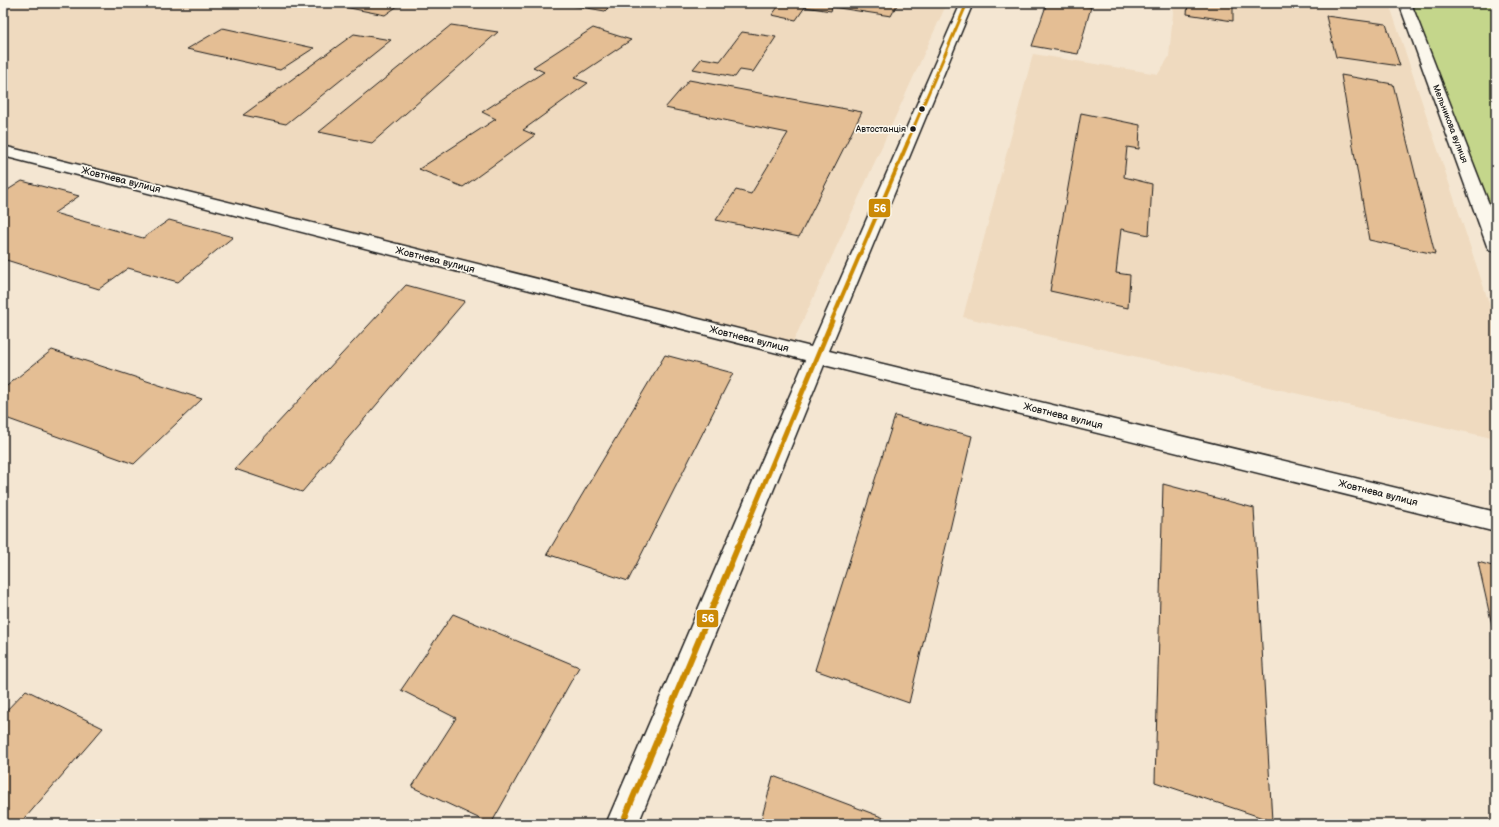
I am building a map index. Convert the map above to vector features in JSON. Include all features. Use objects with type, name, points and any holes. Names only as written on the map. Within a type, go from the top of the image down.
[{"type":"street","points":[[622,824],[817,356],[967,3]]},
{"type":"street","name":"Мельникова вулиця","points":[[1405,3],[1496,246]]},
{"type":"street","name":"Жовтнева вулиця","points":[[3,151],[817,356],[1496,522]]},
{"type":"shaded area","points":[[3,3],[947,3],[790,349],[3,151]]},
{"type":"shaded area","points":[[1174,3],[1389,3],[1496,324],[1496,439],[963,317],[1033,54],[1158,74],[1169,57]]},
{"type":"green space","points":[[1405,3],[1496,3],[1496,245]]},
{"type":"building","points":[[324,3],[402,3],[385,15]]},
{"type":"building","points":[[558,3],[613,3],[605,11]]},
{"type":"building","points":[[781,3],[898,3],[891,16],[832,7],[831,11],[805,7],[796,20],[772,15]]},
{"type":"building","points":[[1047,3],[1068,3],[1091,7],[1078,54],[1032,46]]},
{"type":"building","points":[[1188,3],[1233,3],[1233,21],[1187,14]]},
{"type":"building","points":[[1326,16],[1386,24],[1400,66],[1336,57]]},
{"type":"building","points":[[451,25],[498,32],[372,143],[319,132]]},
{"type":"building","points":[[223,28],[314,48],[280,70],[187,49]]},
{"type":"building","points":[[593,28],[631,40],[574,78],[588,83],[523,130],[535,135],[463,187],[419,169],[496,119],[482,112],[544,72],[533,67]]},
{"type":"building","points":[[742,32],[776,37],[753,72],[740,70],[735,77],[693,69],[702,58],[720,61]]},
{"type":"building","points":[[354,34],[391,40],[286,124],[243,115]]},
{"type":"building","points":[[1341,75],[1393,84],[1435,254],[1369,240]]},
{"type":"building","points":[[689,80],[862,112],[799,237],[716,220],[736,190],[751,194],[788,133],[665,108]]},
{"type":"building","points":[[1081,113],[1140,125],[1139,149],[1127,147],[1124,177],[1152,184],[1149,235],[1121,229],[1116,273],[1130,275],[1128,308],[1050,291]]},
{"type":"building","points":[[22,181],[79,196],[54,213],[143,238],[169,220],[233,237],[178,282],[128,268],[99,289],[3,259],[3,193]]},
{"type":"building","points":[[406,285],[465,301],[302,492],[235,469]]},
{"type":"building","points":[[52,350],[202,399],[134,464],[3,417],[3,389]]},
{"type":"building","points":[[665,355],[733,373],[628,581],[547,554]]},
{"type":"building","points":[[895,416],[972,436],[909,703],[815,670]]},
{"type":"building","points":[[1163,484],[1254,508],[1272,821],[1155,782]]},
{"type":"building","points":[[1478,562],[1496,567],[1496,643]]},
{"type":"building","points":[[453,614],[579,667],[491,824],[412,787],[456,718],[401,690]]},
{"type":"building","points":[[26,690],[103,728],[20,824],[3,824],[3,714]]},
{"type":"building","points":[[773,776],[900,824],[760,824]]},
{"type":"transit line","name":"56","points":[[622,824],[817,356],[967,3]]},
{"type":"place","name":"Автостанція","points":[[913,129]]}]
